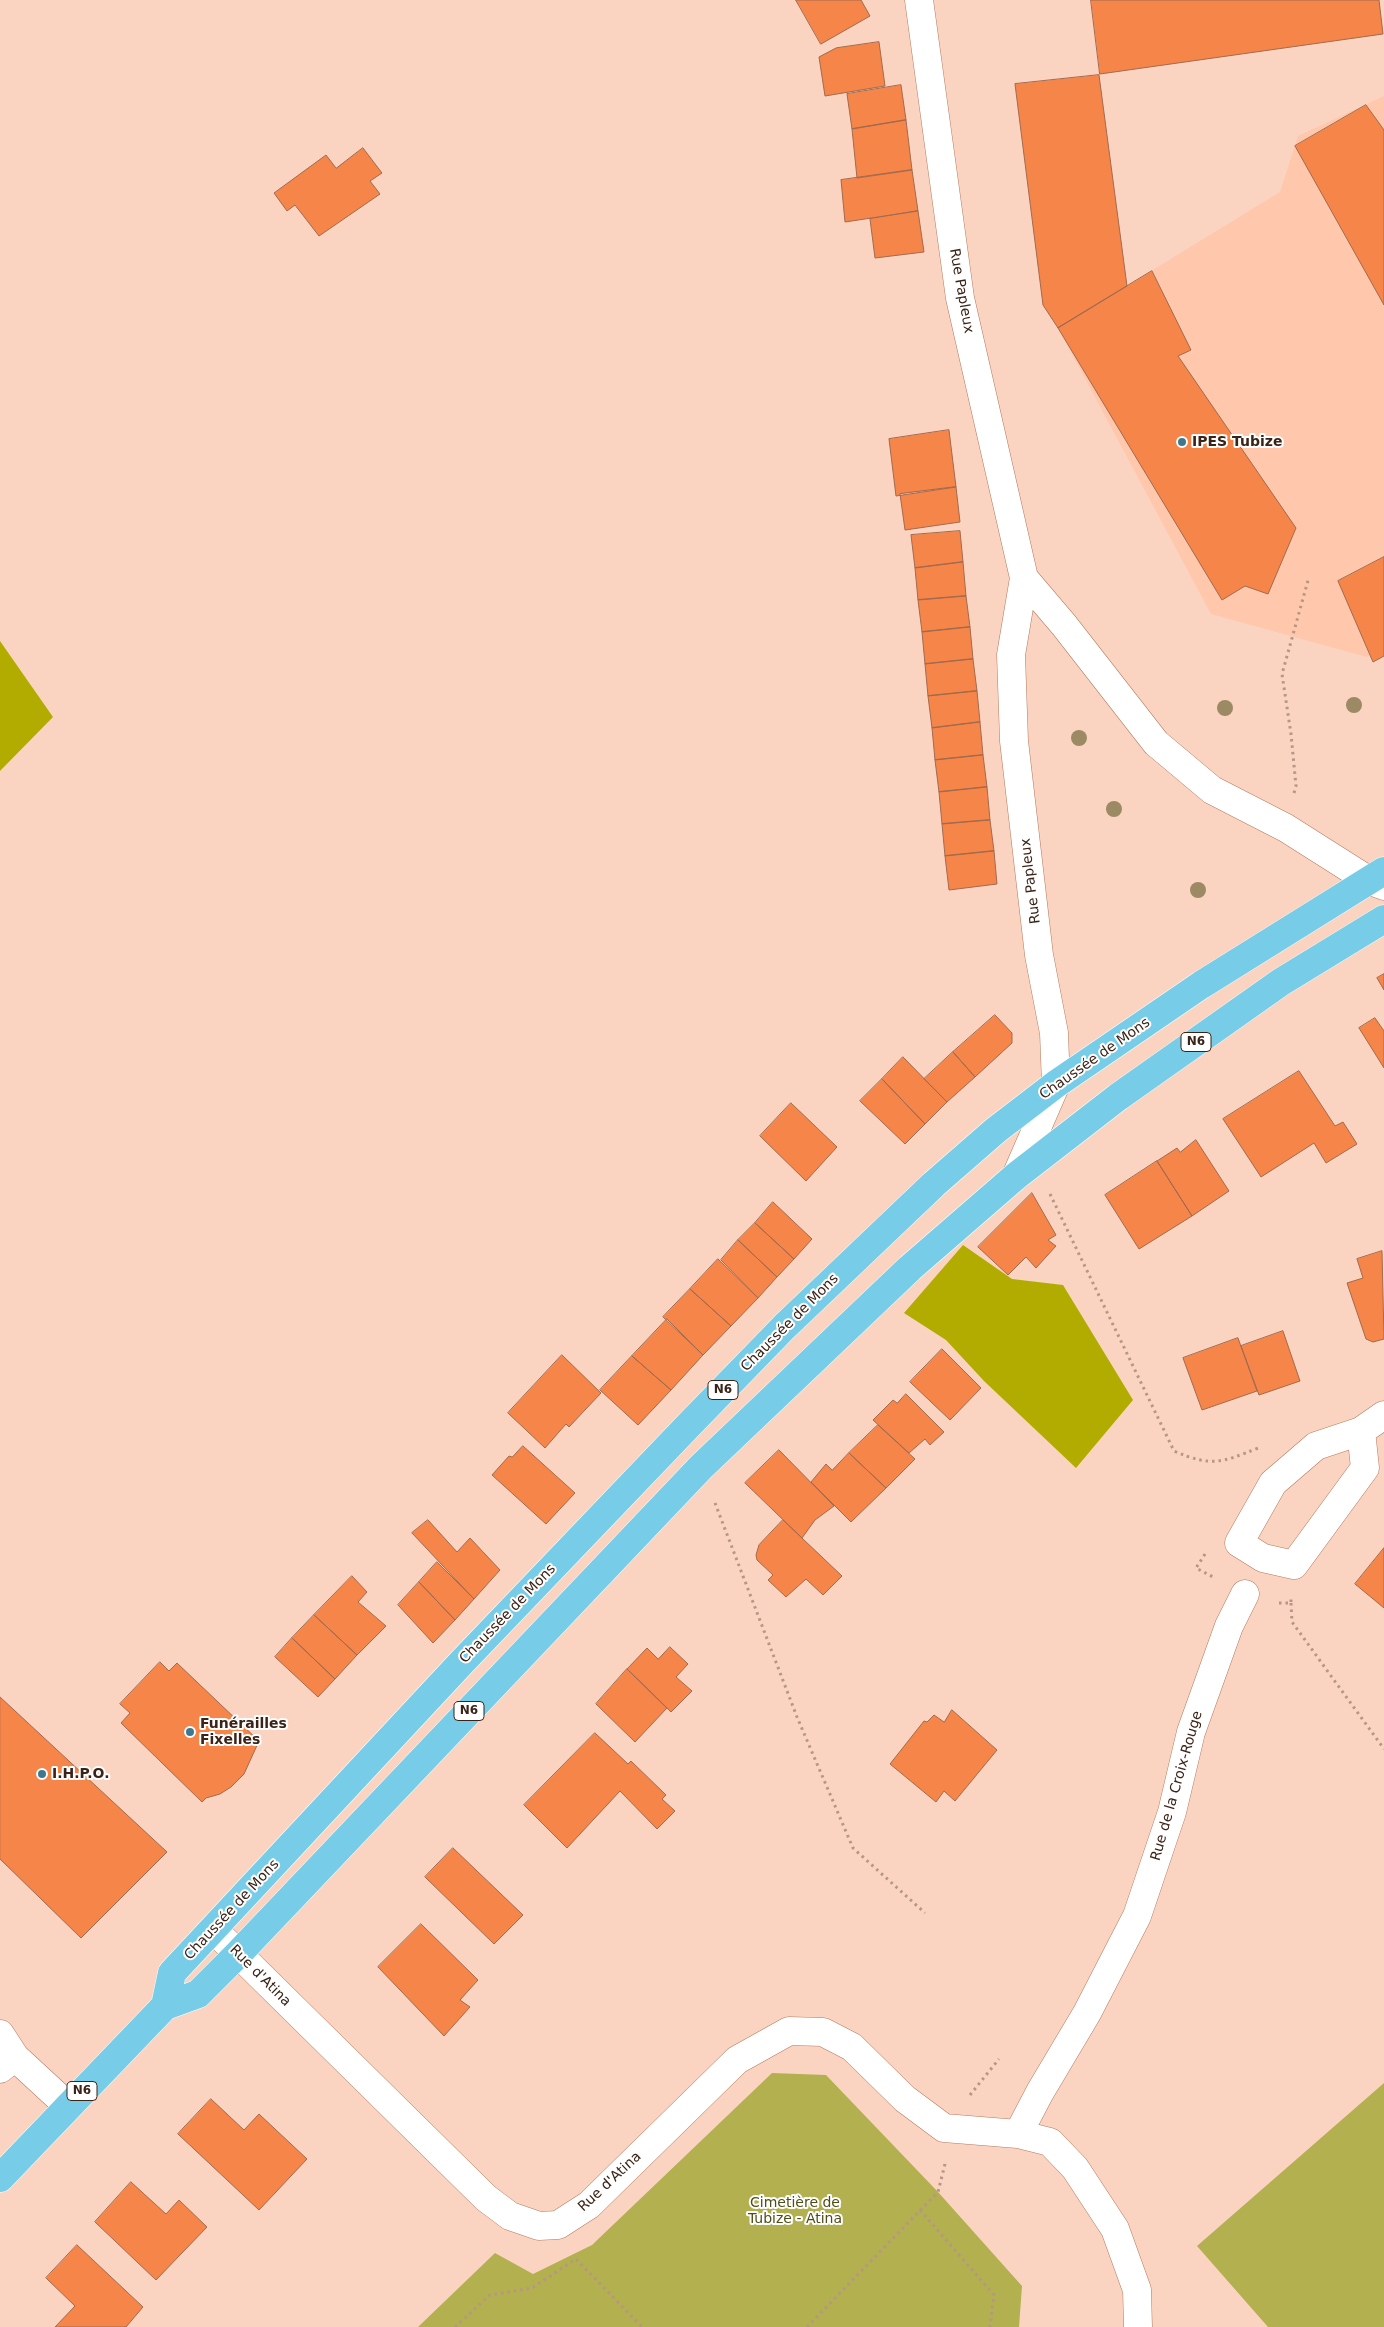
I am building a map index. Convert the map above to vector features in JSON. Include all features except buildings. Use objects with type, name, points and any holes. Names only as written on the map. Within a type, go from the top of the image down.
[{"type":"main road","name":"Chaussée de Mons","points":[[165,2006],[172,1974],[462,1662],[784,1327],[934,1184],[996,1130],[1056,1084],[1201,985],[1379,879]]},
{"type":"main road","name":"N6","points":[[0,2178],[165,2006],[198,1994],[238,1954],[701,1467],[910,1268],[1025,1169],[1118,1097],[1281,982],[1384,919]]},
{"type":"street","name":"Rue Papleux","points":[[919,0],[960,298],[1024,578],[1011,655],[1014,741],[1039,955],[1054,1033],[1056,1084],[1025,1169]]},
{"type":"street","name":"Rue Papleux","points":[[1024,578],[1064,625],[1156,743],[1212,790],[1379,879]]},
{"type":"street","points":[[1361,1431],[1365,1468],[1294,1565],[1263,1558],[1239,1543],[1273,1483],[1316,1446],[1361,1431],[1384,1415]]},
{"type":"street","name":"Rue de la Croix-Rouge","points":[[1018,2134],[1040,2092],[1087,2014],[1137,1916],[1172,1812],[1191,1732],[1229,1626],[1245,1594]]},
{"type":"street","name":"Rue d'Atina","points":[[214,1930],[486,2198],[510,2216],[539,2226],[558,2225],[589,2205],[737,2060],[789,2031],[822,2032],[852,2047],[905,2099],[944,2128],[1018,2134],[1050,2142],[1075,2168],[1115,2229],[1138,2290],[1138,2327]]},
{"type":"street","points":[[0,2034],[8,2063],[68,2106]]},
{"type":"path","points":[[1286,828],[1296,786],[1282,674],[1308,577]]},
{"type":"path","points":[[1025,1169],[1174,1451],[1197,1461],[1227,1461],[1266,1445]]},
{"type":"path","points":[[701,1467],[796,1717],[852,1848],[925,1913]]},
{"type":"path","points":[[1290,1603],[1292,1622],[1384,1749]]},
{"type":"path","points":[[807,2327],[938,2192]]},
{"type":"path","points":[[920,2210],[994,2295],[990,2327]]},
{"type":"path","points":[[455,2327],[490,2295],[532,2288],[576,2259],[642,2327]]},
{"type":"shaded area","points":[[1384,96],[1384,648],[1367,657],[1211,614],[1058,328],[1280,192],[1298,136]]},
{"type":"shaded area","points":[[0,641],[53,717],[0,771]]},
{"type":"shaded area","points":[[963,1245],[1012,1279],[1063,1285],[1133,1400],[1076,1468],[984,1381],[946,1340],[904,1313]]},
{"type":"green space","name":"Cimetière de Tubize - Atina","points":[[772,2073],[826,2075],[938,2192],[1022,2286],[1019,2327],[418,2327],[495,2253],[533,2274],[592,2245]]},
{"type":"green space","points":[[1384,2083],[1384,2327],[1268,2327],[1197,2246]]},
{"type":"place","name":"IPES Tubize","points":[[1182,442]]},
{"type":"place","name":"Funérailles Fixelles","points":[[190,1732]]},
{"type":"place","name":"I.H.P.O.","points":[[42,1774]]}]
